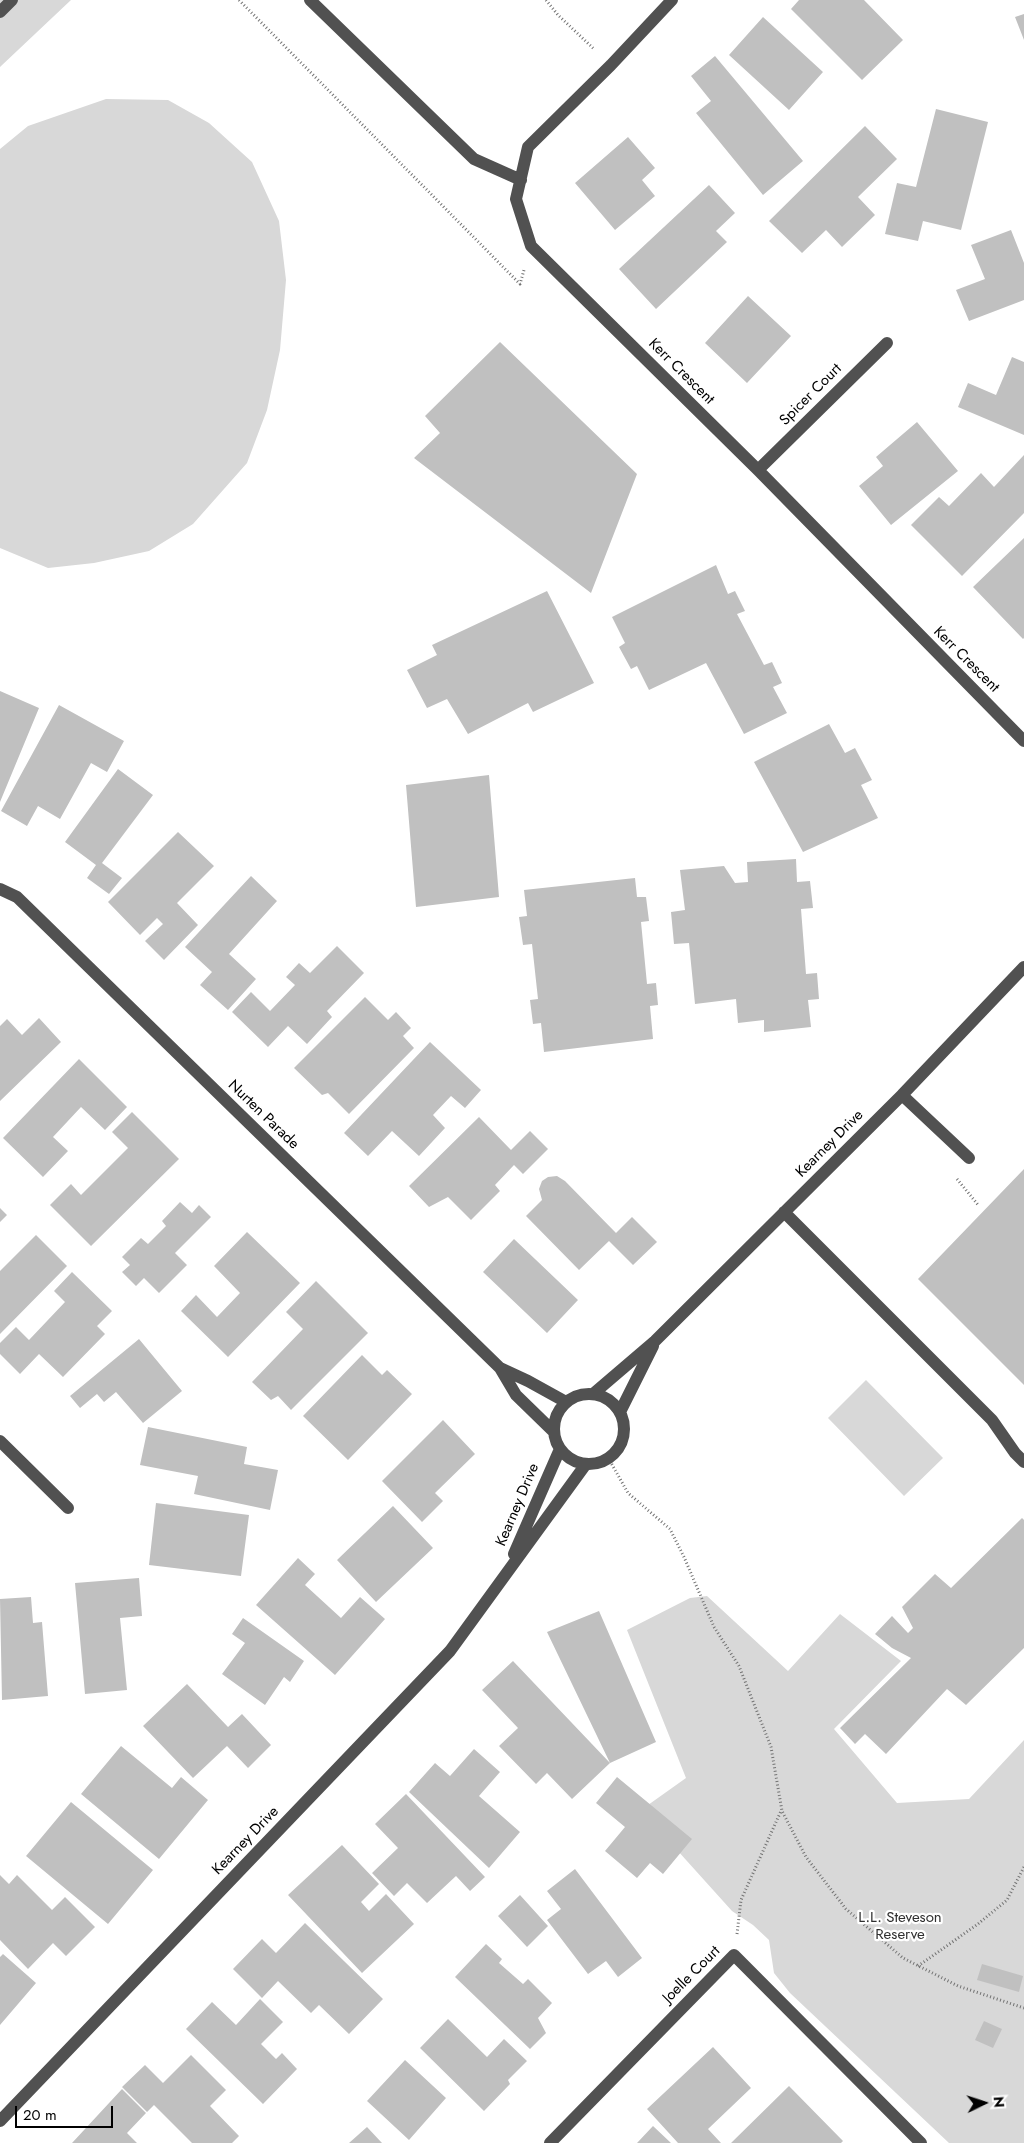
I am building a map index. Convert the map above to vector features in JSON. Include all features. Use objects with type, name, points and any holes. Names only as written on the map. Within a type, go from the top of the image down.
[{"type":"street","points":[[0,12],[12,0]]},
{"type":"street","points":[[310,0],[474,159],[521,180]]},
{"type":"street","name":"Kerr Crescent","points":[[672,0],[611,65],[528,147],[516,199],[531,246],[758,470],[1024,742]]},
{"type":"street","name":"Spicer Court","points":[[758,470],[887,343]]},
{"type":"street","name":"Nurten Parade","points":[[0,889],[16,897],[500,1368],[516,1395],[554,1432]]},
{"type":"street","name":"Kearney Drive","points":[[593,1394],[655,1341],[902,1095],[1024,967]]},
{"type":"street","points":[[902,1095],[969,1158]]},
{"type":"street","points":[[784,1212],[992,1420],[1015,1453],[1024,1462]]},
{"type":"street","name":"Kearney Drive","points":[[620,1412],[655,1341]]},
{"type":"street","name":"Nurten Parade","points":[[500,1368],[566,1402]]},
{"type":"street","points":[[593,1394],[604,1397],[613,1403],[620,1412],[624,1422],[624,1432],[617,1451],[609,1458],[598,1463],[586,1464],[576,1462],[567,1457],[560,1449],[554,1432],[556,1416],[566,1402],[574,1396],[593,1394]]},
{"type":"street","points":[[0,1441],[68,1508]]},
{"type":"street","name":"Kearney Drive","points":[[505,1575],[560,1449]]},
{"type":"street","name":"Kearney Drive","points":[[0,2120],[450,1651],[586,1464]]},
{"type":"street","name":"Joelle Court","points":[[550,2143],[734,1955],[922,2143]]},
{"type":"path","points":[[239,0],[520,284],[531,246]]},
{"type":"path","points":[[546,0],[558,15],[611,65]]},
{"type":"path","points":[[609,1458],[628,1492],[670,1529],[714,1627],[738,1666],[771,1748],[782,1811],[806,1857],[846,1909],[903,1958],[958,1986],[1024,2008]]},
{"type":"path","points":[[734,1955],[741,1900],[782,1811]]},
{"type":"path","points":[[918,1966],[978,1924],[1007,1900],[1024,1867]]},
{"type":"green space","points":[[0,0],[71,0],[0,67]]},
{"type":"green space","points":[[106,99],[168,100],[209,123],[252,162],[279,221],[286,280],[280,350],[267,410],[247,463],[193,524],[149,551],[94,563],[48,568],[0,548],[0,149],[28,126]]},
{"type":"green space","points":[[866,1380],[943,1458],[904,1496],[828,1418]]},
{"type":"green space","name":"L.L. Steveson Reserve","points":[[707,1596],[788,1671],[840,1614],[901,1661],[834,1729],[897,1803],[969,1799],[1024,1740],[1024,2143],[949,2143],[790,1993],[774,1973],[769,1940],[753,1925],[732,1911],[641,1810],[686,1778],[627,1630],[690,1598]]},
{"type":"building","points":[[799,0],[864,0],[903,40],[862,80],[791,9]]},
{"type":"building","points":[[1024,14],[1024,40],[1015,17]]},
{"type":"building","points":[[763,17],[823,72],[789,110],[729,55]]},
{"type":"building","points":[[715,56],[803,161],[763,195],[696,113],[711,101],[691,76]]},
{"type":"building","points":[[936,109],[988,122],[961,230],[923,221],[918,241],[885,234],[897,183],[916,187]]},
{"type":"building","points":[[865,126],[897,159],[858,197],[875,215],[842,247],[826,230],[802,253],[769,221]]},
{"type":"building","points":[[628,137],[655,168],[642,180],[655,196],[615,230],[575,183]]},
{"type":"building","points":[[709,185],[735,213],[716,231],[727,242],[656,309],[619,269]]},
{"type":"building","points":[[1011,230],[1024,263],[1024,300],[969,321],[956,290],[985,279],[971,245]]},
{"type":"building","points":[[748,296],[791,336],[747,383],[705,343]]},
{"type":"building","points":[[500,342],[637,474],[591,593],[414,458],[440,433],[425,416]]},
{"type":"building","points":[[1012,357],[1024,362],[1024,435],[958,407],[968,383],[996,395]]},
{"type":"building","points":[[917,422],[958,471],[891,525],[859,486],[883,466],[876,457]]},
{"type":"building","points":[[1024,455],[1024,513],[962,576],[911,525],[939,497],[949,506],[981,473],[994,487]]},
{"type":"building","points":[[1024,538],[1024,638],[1023,639],[973,587]]},
{"type":"building","points":[[716,565],[728,594],[735,591],[745,611],[737,614],[764,665],[772,662],[782,683],[773,687],[787,713],[744,734],[706,663],[649,690],[637,666],[631,669],[619,647],[625,643],[612,617]]},
{"type":"building","points":[[547,591],[594,683],[533,712],[528,703],[468,734],[447,699],[427,708],[407,670],[437,655],[432,645]]},
{"type":"building","points":[[0,691],[39,708],[0,802]]},
{"type":"building","points":[[59,705],[124,741],[107,772],[91,763],[60,819],[38,806],[27,826],[1,811]]},
{"type":"building","points":[[829,724],[845,753],[855,748],[872,780],[861,785],[878,818],[803,852],[754,762]]},
{"type":"building","points":[[118,769],[153,795],[102,863],[122,878],[109,894],[87,878],[96,865],[65,842]]},
{"type":"building","points":[[489,775],[499,897],[416,907],[406,785]]},
{"type":"building","points":[[178,832],[214,866],[177,903],[198,925],[164,960],[145,941],[163,924],[157,918],[140,935],[108,902]]},
{"type":"building","points":[[796,859],[797,882],[810,881],[813,908],[801,909],[806,974],[817,973],[819,999],[808,1000],[811,1027],[764,1032],[764,1020],[738,1023],[736,999],[695,1004],[689,943],[674,944],[671,912],[685,910],[680,870],[724,866],[735,883],[748,882],[747,862]]},
{"type":"building","points":[[251,876],[277,901],[229,954],[256,979],[228,1010],[200,985],[212,972],[185,947]]},
{"type":"building","points":[[635,878],[637,897],[646,897],[649,921],[641,922],[647,984],[656,983],[658,1005],[650,1006],[653,1039],[544,1052],[541,1023],[533,1024],[530,1000],[538,999],[532,944],[523,945],[519,917],[527,916],[524,890]]},
{"type":"building","points":[[337,946],[364,973],[327,1011],[332,1017],[307,1044],[288,1026],[268,1047],[232,1012],[251,992],[270,1011],[295,985],[286,977],[299,963],[310,973]]},
{"type":"building","points":[[365,997],[388,1020],[396,1012],[411,1028],[403,1036],[414,1048],[349,1114],[328,1093],[322,1095],[294,1068]]},
{"type":"building","points":[[39,1018],[61,1042],[0,1101],[0,1026],[7,1019],[22,1035]]},
{"type":"building","points":[[430,1042],[481,1090],[465,1108],[451,1096],[433,1115],[445,1128],[419,1156],[392,1131],[368,1156],[344,1133]]},
{"type":"building","points":[[79,1059],[127,1107],[105,1130],[81,1107],[53,1137],[68,1151],[43,1177],[3,1138]]},
{"type":"building","points":[[132,1112],[179,1159],[91,1246],[50,1205],[71,1184],[81,1195],[128,1148],[112,1132]]},
{"type":"building","points":[[479,1117],[511,1150],[530,1131],[548,1149],[523,1174],[514,1165],[495,1185],[500,1191],[471,1220],[448,1197],[429,1207],[409,1186]]},
{"type":"building","points":[[1024,1169],[1024,1385],[918,1279]]},
{"type":"building","points":[[557,1176],[565,1181],[616,1233],[632,1217],[657,1242],[633,1265],[609,1241],[579,1270],[526,1216],[542,1200],[539,1189],[542,1181],[548,1177]]},
{"type":"building","points":[[180,1202],[192,1213],[199,1205],[211,1217],[175,1253],[187,1265],[159,1293],[144,1278],[136,1286],[122,1272],[130,1265],[122,1257],[141,1238],[148,1244],[166,1226],[162,1221]]},
{"type":"building","points":[[0,1208],[7,1215],[0,1222]]},
{"type":"building","points":[[247,1232],[300,1283],[228,1357],[181,1311],[196,1295],[217,1317],[240,1293],[214,1266]]},
{"type":"building","points":[[36,1235],[67,1266],[0,1334],[0,1271]]},
{"type":"building","points":[[514,1239],[578,1300],[547,1333],[483,1272]]},
{"type":"building","points":[[72,1272],[112,1311],[97,1326],[105,1334],[63,1377],[39,1354],[20,1374],[0,1354],[0,1343],[16,1327],[29,1340],[65,1302],[54,1291]]},
{"type":"building","points":[[316,1281],[368,1333],[291,1410],[278,1396],[271,1400],[252,1382],[303,1329],[286,1312]]},
{"type":"building","points":[[139,1339],[182,1391],[143,1423],[116,1392],[104,1402],[97,1394],[80,1408],[70,1396]]},
{"type":"building","points":[[362,1355],[382,1375],[387,1370],[412,1394],[348,1460],[303,1416]]},
{"type":"building","points":[[443,1420],[475,1454],[435,1493],[443,1501],[422,1522],[382,1481]]},
{"type":"building","points":[[148,1427],[247,1447],[244,1464],[278,1470],[270,1510],[194,1494],[198,1476],[140,1465]]},
{"type":"building","points":[[156,1503],[249,1515],[241,1576],[149,1565]]},
{"type":"building","points":[[393,1506],[433,1548],[376,1602],[337,1560]]},
{"type":"building","points":[[1022,1518],[1024,1520],[1024,1648],[966,1705],[947,1689],[886,1754],[865,1734],[855,1744],[840,1728],[911,1658],[892,1648],[875,1634],[892,1616],[908,1633],[913,1628],[902,1607],[935,1574],[951,1588]]},
{"type":"building","points":[[298,1558],[315,1574],[305,1585],[341,1618],[360,1597],[385,1619],[335,1675],[256,1605]]},
{"type":"building","points":[[139,1578],[142,1616],[120,1618],[127,1690],[85,1694],[75,1583]]},
{"type":"building","points":[[31,1597],[33,1623],[42,1622],[48,1696],[2,1700],[0,1599]]},
{"type":"building","points":[[599,1611],[656,1742],[610,1763],[547,1632]]},
{"type":"building","points":[[243,1618],[304,1661],[290,1682],[284,1677],[265,1705],[222,1674],[245,1643],[232,1634]]},
{"type":"building","points":[[513,1661],[610,1763],[572,1799],[547,1773],[536,1784],[499,1746],[518,1728],[482,1690]]},
{"type":"building","points":[[187,1684],[228,1727],[242,1714],[271,1745],[248,1768],[227,1746],[193,1778],[143,1726]]},
{"type":"building","points":[[121,1746],[172,1788],[181,1777],[208,1800],[159,1859],[81,1794]]},
{"type":"building","points":[[474,1749],[500,1772],[479,1796],[520,1832],[489,1868],[409,1792],[435,1763],[450,1776]]},
{"type":"building","points":[[617,1777],[692,1839],[663,1874],[650,1863],[637,1878],[605,1851],[625,1827],[596,1803]]},
{"type":"building","points":[[406,1794],[485,1877],[470,1891],[456,1876],[427,1903],[407,1883],[394,1896],[372,1873],[398,1848],[375,1824]]},
{"type":"building","points":[[71,1802],[153,1870],[108,1924],[26,1856]]},
{"type":"building","points":[[342,1845],[379,1884],[361,1902],[369,1911],[386,1894],[414,1924],[362,1973],[288,1895]]},
{"type":"building","points":[[575,1869],[642,1958],[618,1977],[606,1961],[588,1974],[547,1920],[561,1909],[547,1891]]},
{"type":"building","points":[[0,1875],[9,1884],[17,1875],[52,1910],[65,1897],[95,1927],[66,1956],[53,1943],[28,1969],[0,1940]]},
{"type":"building","points":[[520,1895],[548,1926],[527,1947],[498,1916]]},
{"type":"building","points":[[305,1923],[383,1999],[349,2034],[319,2005],[311,2013],[278,1981],[262,1998],[233,1969],[262,1939],[276,1953]]},
{"type":"building","points":[[486,1944],[502,1959],[499,1963],[523,1984],[528,1979],[552,2003],[538,2018],[546,2033],[530,2049],[455,1977]]},
{"type":"building","points":[[3,1954],[36,1983],[0,2025],[0,1957]]},
{"type":"building","points":[[982,1964],[1023,1976],[1019,1992],[977,1980]]},
{"type":"building","points":[[260,1999],[283,2022],[261,2044],[276,2059],[282,2053],[297,2069],[263,2104],[186,2029],[212,2002],[236,2025]]},
{"type":"building","points":[[448,2019],[487,2057],[504,2039],[527,2061],[508,2080],[510,2084],[484,2111],[420,2048]]},
{"type":"building","points":[[984,2021],[1002,2029],[993,2048],[975,2040]]},
{"type":"building","points":[[713,2047],[751,2088],[708,2129],[721,2143],[678,2143],[647,2109]]},
{"type":"building","points":[[191,2055],[226,2090],[210,2106],[239,2136],[232,2143],[192,2143],[154,2105],[147,2112],[122,2087],[145,2065],[163,2083]]},
{"type":"building","points":[[405,2060],[446,2098],[409,2140],[367,2101]]},
{"type":"building","points":[[789,2086],[843,2141],[841,2143],[731,2143]]},
{"type":"building","points":[[122,2089],[146,2113],[127,2133],[137,2143],[72,2143]]},
{"type":"building","points":[[653,2126],[671,2143],[637,2143]]},
{"type":"building","points":[[367,2127],[382,2143],[349,2143]]}]
